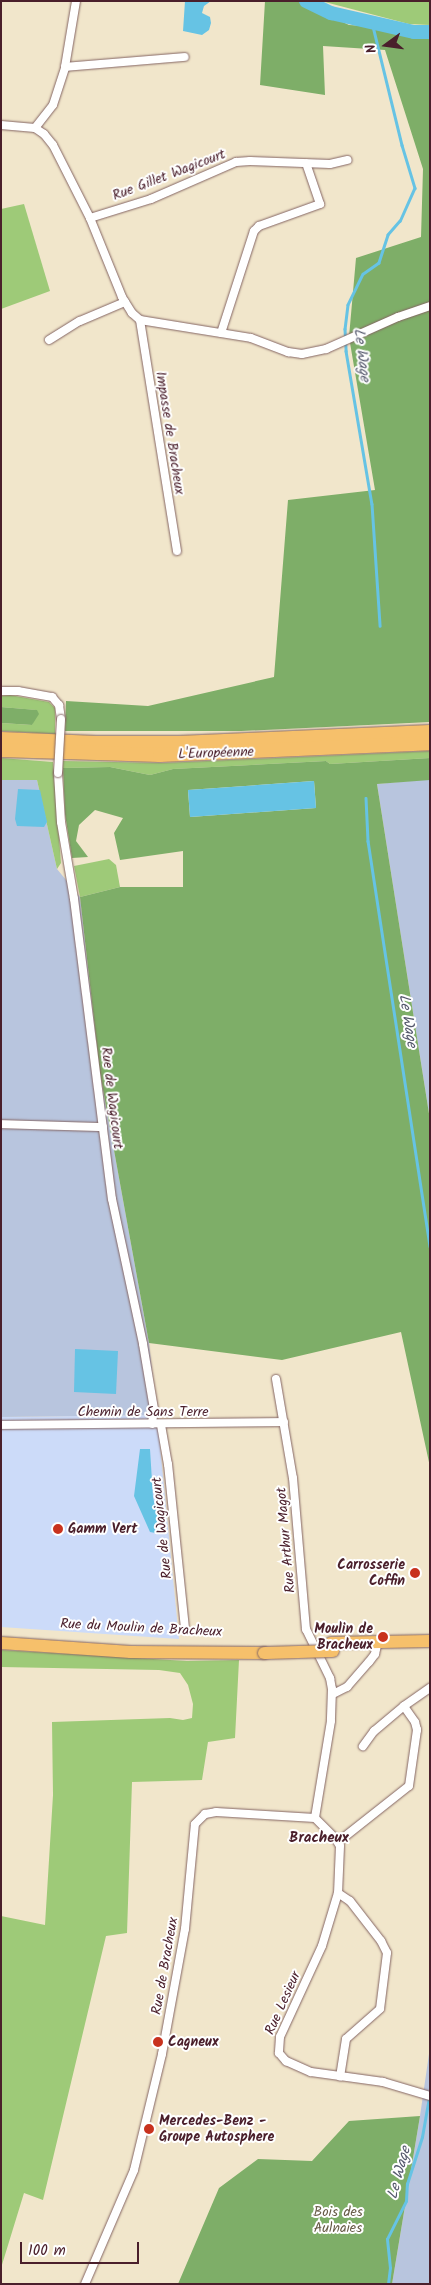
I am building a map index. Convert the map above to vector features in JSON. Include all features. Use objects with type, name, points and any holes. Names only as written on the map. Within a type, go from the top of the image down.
[{"type":"highway","name":"L'Européenne","points":[[1,739],[179,743],[430,732]]},
{"type":"highway","name":"L'Européenne","points":[[1,750],[167,754],[430,743]]},
{"type":"main road","name":"Rue du Moulin de Bracheux","points":[[1,1635],[181,1647],[263,1649]]},
{"type":"main road","name":"Rue du Moulin de Bracheux","points":[[1,1643],[141,1652],[332,1647],[430,1641]]},
{"type":"main road","name":"Rue du Moulin de Bracheux","points":[[378,1645],[430,1648]]},
{"type":"street","points":[[35,128],[53,105],[66,67],[76,1]]},
{"type":"street","points":[[66,67],[185,57]]},
{"type":"street","points":[[1,125],[35,128],[44,134],[56,150],[90,218],[125,302],[140,320],[256,339],[298,354],[314,353],[338,345],[380,325],[430,306]]},
{"type":"street","name":"Rue Gillet Wagicourt","points":[[90,218],[151,198],[236,162],[330,164],[348,160]]},
{"type":"street","points":[[221,333],[254,231],[259,226],[320,204],[306,163]]},
{"type":"street","points":[[49,340],[80,321],[125,302]]},
{"type":"street","name":"Impasse de Bracheux","points":[[140,320],[177,551]]},
{"type":"street","name":"Rue de Wagicourt","points":[[1,692],[18,691],[52,697],[59,705],[61,719],[58,773],[61,822],[74,899],[113,1210],[143,1344],[154,1409],[152,1424]]},
{"type":"street","points":[[1,1124],[103,1128]]},
{"type":"street","name":"Rue Arthur Magot","points":[[276,1379],[296,1502],[306,1629],[330,1678],[333,1694],[314,1818]]},
{"type":"street","name":"Chemin de Sans Terre","points":[[1,1425],[161,1425],[284,1422]]},
{"type":"street","name":"Rue de Wagicourt","points":[[161,1425],[168,1464],[185,1629]]},
{"type":"street","points":[[333,1694],[347,1687],[378,1645]]},
{"type":"street","points":[[363,1746],[374,1731],[404,1706],[430,1688]]},
{"type":"street","points":[[314,1818],[338,1842],[409,1786],[417,1730],[404,1706]]},
{"type":"street","name":"Rue de Bracheux","points":[[85,2284],[134,2170],[160,2062],[185,1929],[195,1824],[206,1814],[216,1812],[314,1818]]},
{"type":"street","name":"Rue Lesieur","points":[[338,1842],[341,1853],[338,1893],[322,1946],[278,2045],[281,2057],[291,2064],[311,2072],[389,2083],[427,2095]]},
{"type":"street","points":[[338,1893],[350,1901],[381,1941],[386,1953],[380,2009],[346,2039],[340,2077]]},
{"type":"shaded area","points":[[430,779],[430,1120],[377,784]]},
{"type":"shaded area","points":[[1,780],[37,780],[57,869],[80,897],[100,1073],[149,1343],[157,1415],[1,1417]]},
{"type":"shaded area","points":[[157,1415],[179,1639],[1,1627],[1,1417]]},
{"type":"shaded area","points":[[430,2047],[430,2284],[392,2284],[420,2116]]},
{"type":"green space","points":[[265,1],[300,1],[349,25],[430,30],[430,722],[241,731],[65,731],[66,701],[148,706],[274,677],[288,500],[375,490],[349,337],[356,258],[421,237],[423,169],[385,50],[323,46],[325,95],[260,85]]},
{"type":"green space","points":[[321,1],[430,1],[430,25],[409,24]]},
{"type":"green space","points":[[24,204],[50,291],[1,309],[1,209]]},
{"type":"green space","points":[[10,695],[49,702],[55,708],[55,734],[1,731],[1,723],[32,725],[36,710],[1,707],[1,696]]},
{"type":"green space","points":[[1,707],[37,710],[39,714],[32,725],[1,723]]},
{"type":"green space","points":[[430,751],[430,758],[330,764],[326,761],[173,769],[150,775],[110,767],[63,768],[63,761],[163,763]]},
{"type":"green space","points":[[1,758],[53,762],[61,863],[57,869],[37,780],[1,780]]},
{"type":"green space","points":[[430,758],[430,780],[377,784],[430,1120],[430,1467],[401,1332],[282,1360],[149,1343],[100,1073],[80,897],[120,887],[183,887],[183,851],[120,860],[114,833],[123,818],[95,810],[79,825],[76,841],[88,857],[72,858],[65,814],[63,768],[110,767],[150,775],[173,769],[326,761],[330,764]],"holes":[[[314,781],[316,808],[190,817],[188,790]]]},
{"type":"green space","points":[[109,859],[116,865],[120,887],[80,897],[74,866]]},
{"type":"green space","points":[[1,1650],[187,1661],[239,1660],[235,1738],[208,1742],[202,1780],[132,1782],[127,1933],[106,1936],[43,2200],[24,2193],[1,2268],[1,1916],[45,1925],[53,1795],[52,1722],[170,1718],[183,1720],[192,1718],[193,1704],[188,1685],[180,1673],[159,1670],[1,1667]]},
{"type":"green space","name":"Bois des Aulnaies","points":[[420,2116],[392,2284],[178,2284],[219,2188],[258,2159],[312,2161],[349,2121]]},
{"type":"water","points":[[185,1],[211,1],[204,6],[202,13],[210,17],[211,23],[209,30],[202,35],[183,31]]},
{"type":"water","points":[[314,781],[316,808],[190,817],[188,790]]},
{"type":"water","points":[[18,789],[40,790],[47,822],[44,827],[17,826],[15,819]]},
{"type":"water","points":[[75,1349],[118,1351],[116,1394],[74,1392]]},
{"type":"water","points":[[140,1449],[150,1449],[153,1497],[161,1534],[150,1532],[134,1496]]},
{"type":"waterway","points":[[306,1],[331,13],[414,32],[430,32]]},
{"type":"waterway","name":"Le Wage","points":[[372,22],[402,145],[415,188],[400,221],[388,235],[379,263],[363,274],[348,305],[345,329],[346,351],[372,504],[380,626]]},
{"type":"waterway","name":"Le Wage","points":[[366,798],[368,841],[430,1246]]},
{"type":"waterway","name":"Le Wage","points":[[388,2284],[390,2268],[387,2239],[406,2201],[407,2184],[422,2137],[429,2098]]},
{"type":"place","name":"Gamm Vert","points":[[58,1529]]},
{"type":"place","name":"Carrosserie Coffin","points":[[415,1573]]},
{"type":"place","name":"Moulin de Bracheux","points":[[383,1637]]},
{"type":"place","name":"Cagneux","points":[[158,2042]]},
{"type":"place","name":"Mercedes-Benz - Groupe Autosphere","points":[[149,2129]]},
{"type":"district","name":"Bracheux","points":[[319,1839]]}]
